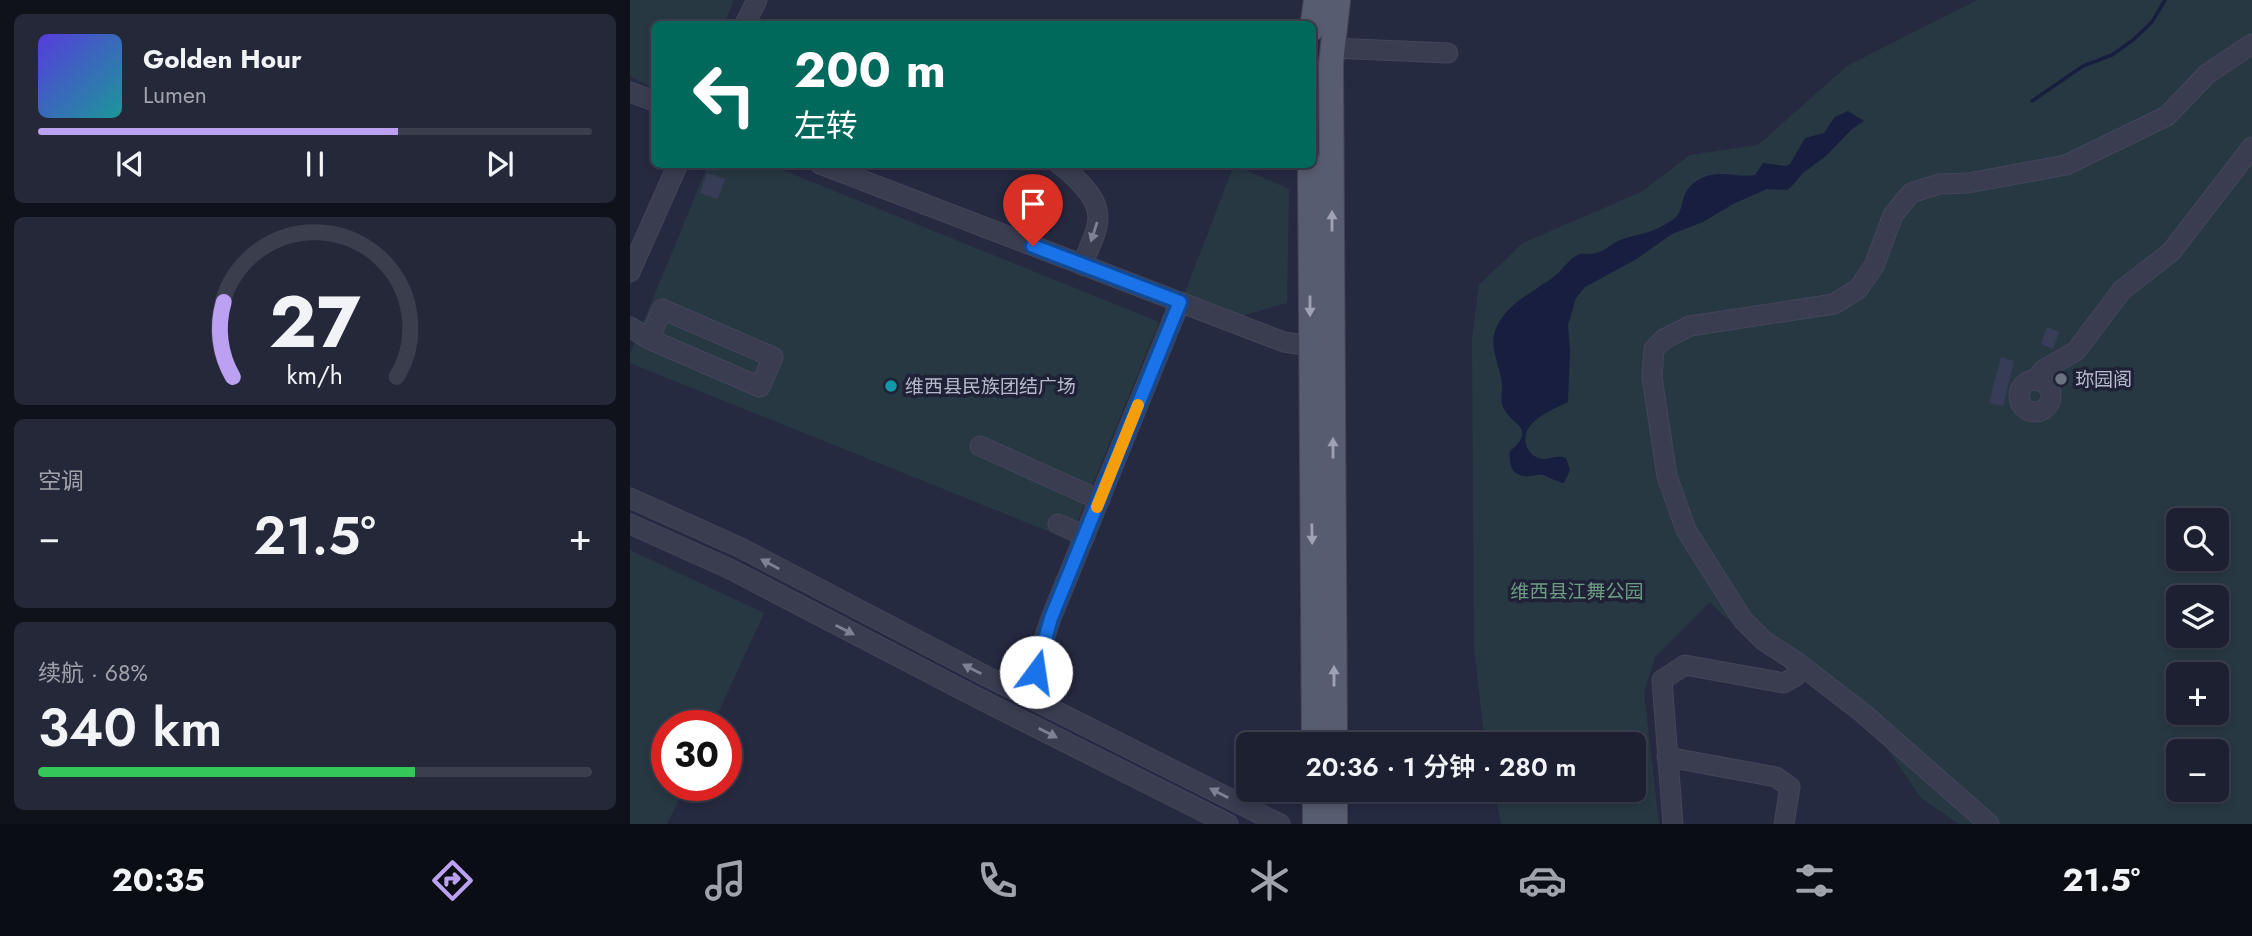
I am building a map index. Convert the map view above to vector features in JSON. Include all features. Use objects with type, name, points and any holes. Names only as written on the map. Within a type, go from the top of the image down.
[{"type":"main road","points":[[1313,21],[1316,0]]},
{"type":"main road","points":[[1335,732],[1332,48],[1338,0]]},
{"type":"main road","points":[[1310,168],[1314,732]]},
{"type":"main road","points":[[1315,802],[1315,824]]},
{"type":"main road","points":[[1335,802],[1335,824]]},
{"type":"street","points":[[746,21],[757,0]]},
{"type":"street","points":[[1989,824],[1864,714],[1798,663],[1764,641],[1742,620],[1686,530],[1667,475],[1652,377],[1654,349],[1664,339],[1690,326],[1834,304],[1858,289],[1866,278],[1874,266],[1893,215],[1911,193],[1939,184],[1968,183],[2066,165],[2167,116],[2207,74],[2252,44]]},
{"type":"street","points":[[1332,48],[1448,53]]},
{"type":"street","points":[[630,92],[651,100]]},
{"type":"street","points":[[2036,380],[2043,370],[2076,351],[2122,290],[2171,252],[2252,147]]},
{"type":"street","points":[[630,272],[676,168]]},
{"type":"street","points":[[835,168],[1284,342],[1311,346]]},
{"type":"street","points":[[1065,168],[1095,198],[1098,206],[1097,228],[1082,265]]},
{"type":"street","points":[[1033,699],[1042,645],[1180,302]]},
{"type":"street","points":[[630,327],[649,339],[760,387],[773,357],[662,309],[649,339]]},
{"type":"street","points":[[980,446],[1100,500]]},
{"type":"street","points":[[630,498],[741,548],[1280,824]]},
{"type":"street","points":[[630,524],[730,569],[1228,824]]},
{"type":"street","points":[[1058,524],[1085,536]]},
{"type":"street","points":[[1673,824],[1662,680],[1685,665],[1784,683],[1796,676],[1798,663]]},
{"type":"street","points":[[1667,757],[1776,777],[1790,787],[1784,824]]},
{"type":"green space","points":[[630,0],[734,0],[725,21],[651,21],[651,87],[630,76]]},
{"type":"green space","name":"维西县江舞公园","points":[[1977,0],[2252,0],[2252,824],[1959,824],[1921,798],[1871,725],[1724,616],[1710,602],[1655,657],[1644,692],[1659,824],[1501,824],[1497,802],[1646,802],[1646,732],[1484,732],[1474,648],[1472,339],[1479,285],[1523,243],[1641,192],[1690,155],[1758,145],[1847,66]]},
{"type":"green space","points":[[707,168],[777,168],[1159,322],[1070,540],[630,363],[630,354]]},
{"type":"green space","points":[[1233,168],[1241,168],[1289,189],[1287,303],[1238,317],[1184,295]]},
{"type":"green space","points":[[630,550],[764,613],[719,710],[651,710],[651,801],[678,801],[667,824],[630,824]]},
{"type":"water","points":[[1848,111],[1864,121],[1787,190],[1767,189],[1733,204],[1703,222],[1672,234],[1635,260],[1585,287],[1576,298],[1568,325],[1568,402],[1545,413],[1531,424],[1525,439],[1528,449],[1534,455],[1542,459],[1566,458],[1570,470],[1564,483],[1543,475],[1527,476],[1516,473],[1510,464],[1510,451],[1522,437],[1522,432],[1503,406],[1502,383],[1493,343],[1500,321],[1513,305],[1556,275],[1577,255],[1599,252],[1620,240],[1652,231],[1671,221],[1680,211],[1688,189],[1698,180],[1720,174],[1755,175],[1763,163],[1786,166],[1790,164],[1805,138],[1824,133],[1835,117]]},
{"type":"building","points":[[707,173],[725,179],[718,199],[700,193]]},
{"type":"building","points":[[2047,327],[2059,332],[2053,349],[2041,344]]},
{"type":"building","points":[[2001,357],[2014,361],[2003,406],[1989,403]]},
{"type":"waterway","points":[[2032,101],[2083,66],[2112,55],[2133,40],[2152,22],[2165,0]]},
{"type":"slow traffic","points":[[1097,507],[1138,405]]},
{"type":"place","name":"珎园阁","points":[[2061,379]]},
{"type":"place","name":"维西县民族团结广场","points":[[891,386]]},
{"type":"route","points":[[1033,246],[1180,302],[1051,618],[1036,672]]}]
